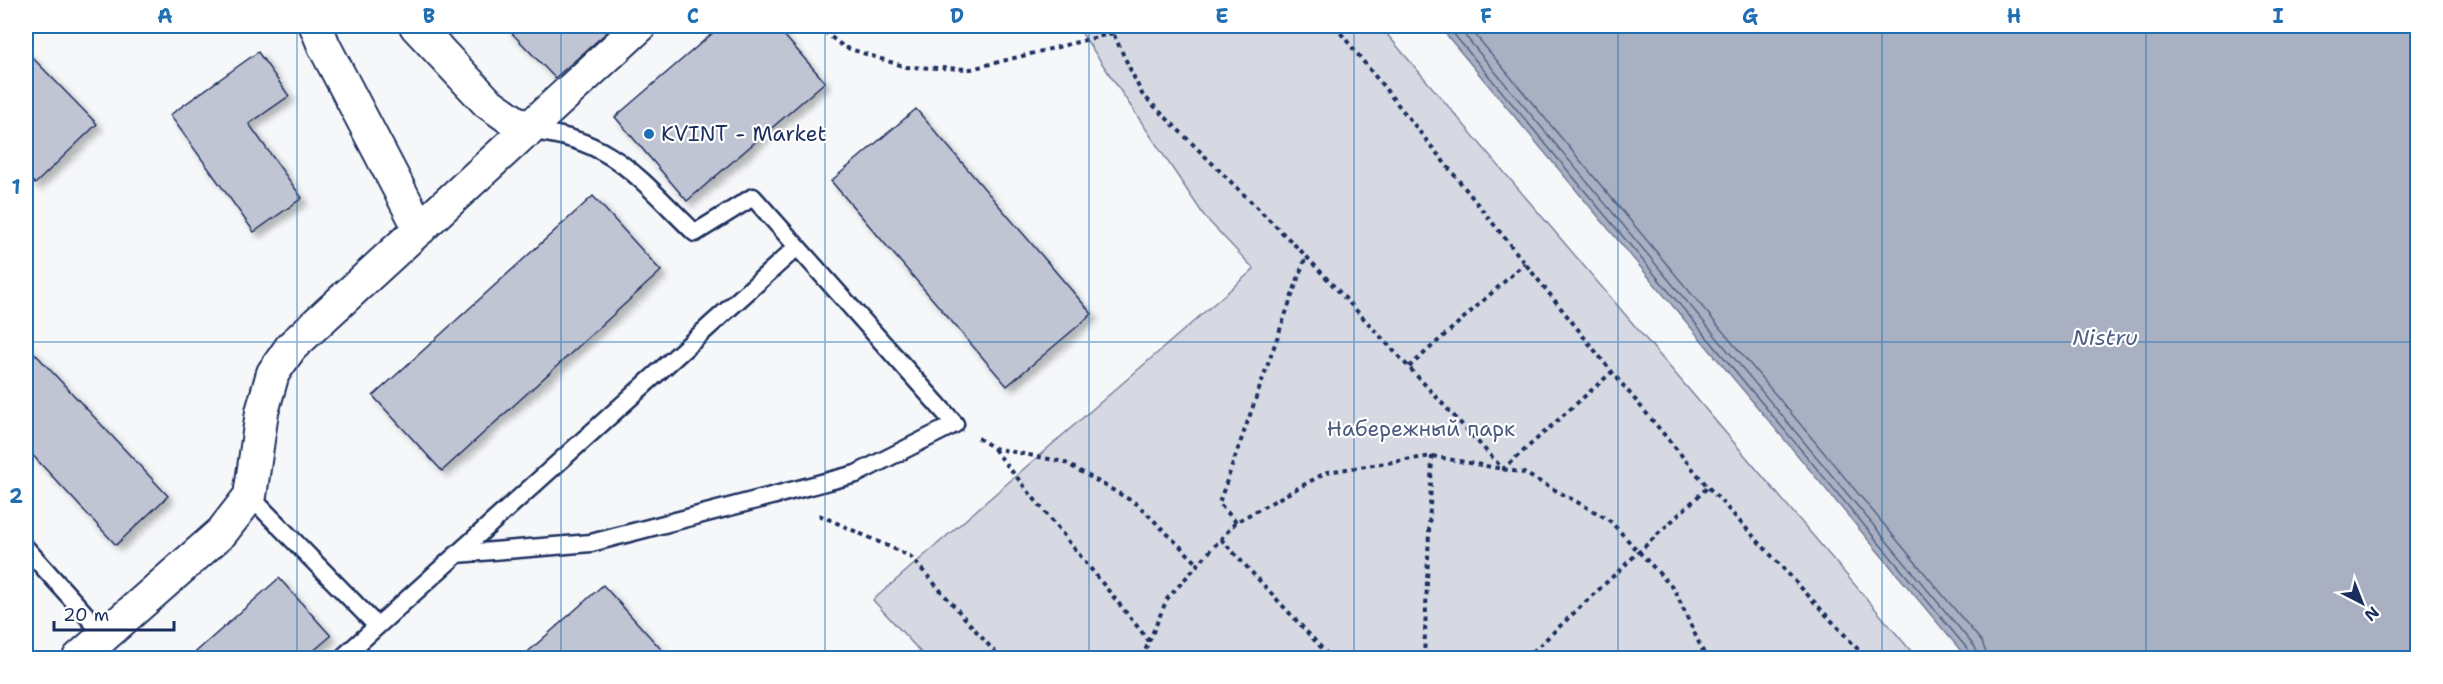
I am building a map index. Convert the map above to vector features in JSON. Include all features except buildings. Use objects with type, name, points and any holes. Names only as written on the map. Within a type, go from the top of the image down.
[{"type":"street","points":[[316,26],[324,46],[420,229]]},
{"type":"street","points":[[416,26],[487,102],[528,131]]},
{"type":"street","points":[[79,658],[222,532],[250,496],[262,412],[273,373],[291,347],[640,26]]},
{"type":"lane","points":[[457,554],[591,543],[856,474],[955,424],[753,197],[695,233],[619,160],[572,137],[528,131]]},
{"type":"lane","points":[[342,658],[797,247]]},
{"type":"lane","points":[[250,496],[377,626]]},
{"type":"lane","points":[[26,548],[104,635]]},
{"type":"path","points":[[817,26],[844,47],[906,67],[971,69],[1113,33]]},
{"type":"path","points":[[1114,26],[1113,33],[1142,94],[1306,255],[1503,469]]},
{"type":"path","points":[[1335,26],[1612,372],[1708,488],[1866,658]]},
{"type":"path","points":[[1236,522],[1219,503],[1306,255]]},
{"type":"path","points":[[1409,367],[1525,263]]},
{"type":"path","points":[[1503,469],[1612,372]]},
{"type":"path","points":[[955,424],[994,448],[1149,641]]},
{"type":"path","points":[[994,448],[1064,462],[1137,504],[1198,564]]},
{"type":"path","points":[[1424,658],[1432,456]]},
{"type":"path","points":[[1143,658],[1167,599],[1236,522],[1327,472],[1432,456],[1524,473],[1608,519],[1674,589],[1707,658]]},
{"type":"path","points":[[1526,658],[1708,488]]},
{"type":"path","points":[[786,492],[819,515],[910,556],[1000,658]]},
{"type":"path","points":[[1221,539],[1331,658]]},
{"type":"green space","name":"Набережный парк","points":[[1077,26],[1380,26],[1917,658],[926,658],[873,600],[1254,269],[1205,217]]},
{"type":"water","name":"Nistru","points":[[1439,26],[2417,26],[2417,658],[1967,658]]},
{"type":"place","name":"KVINT - Market","points":[[649,134]]}]
